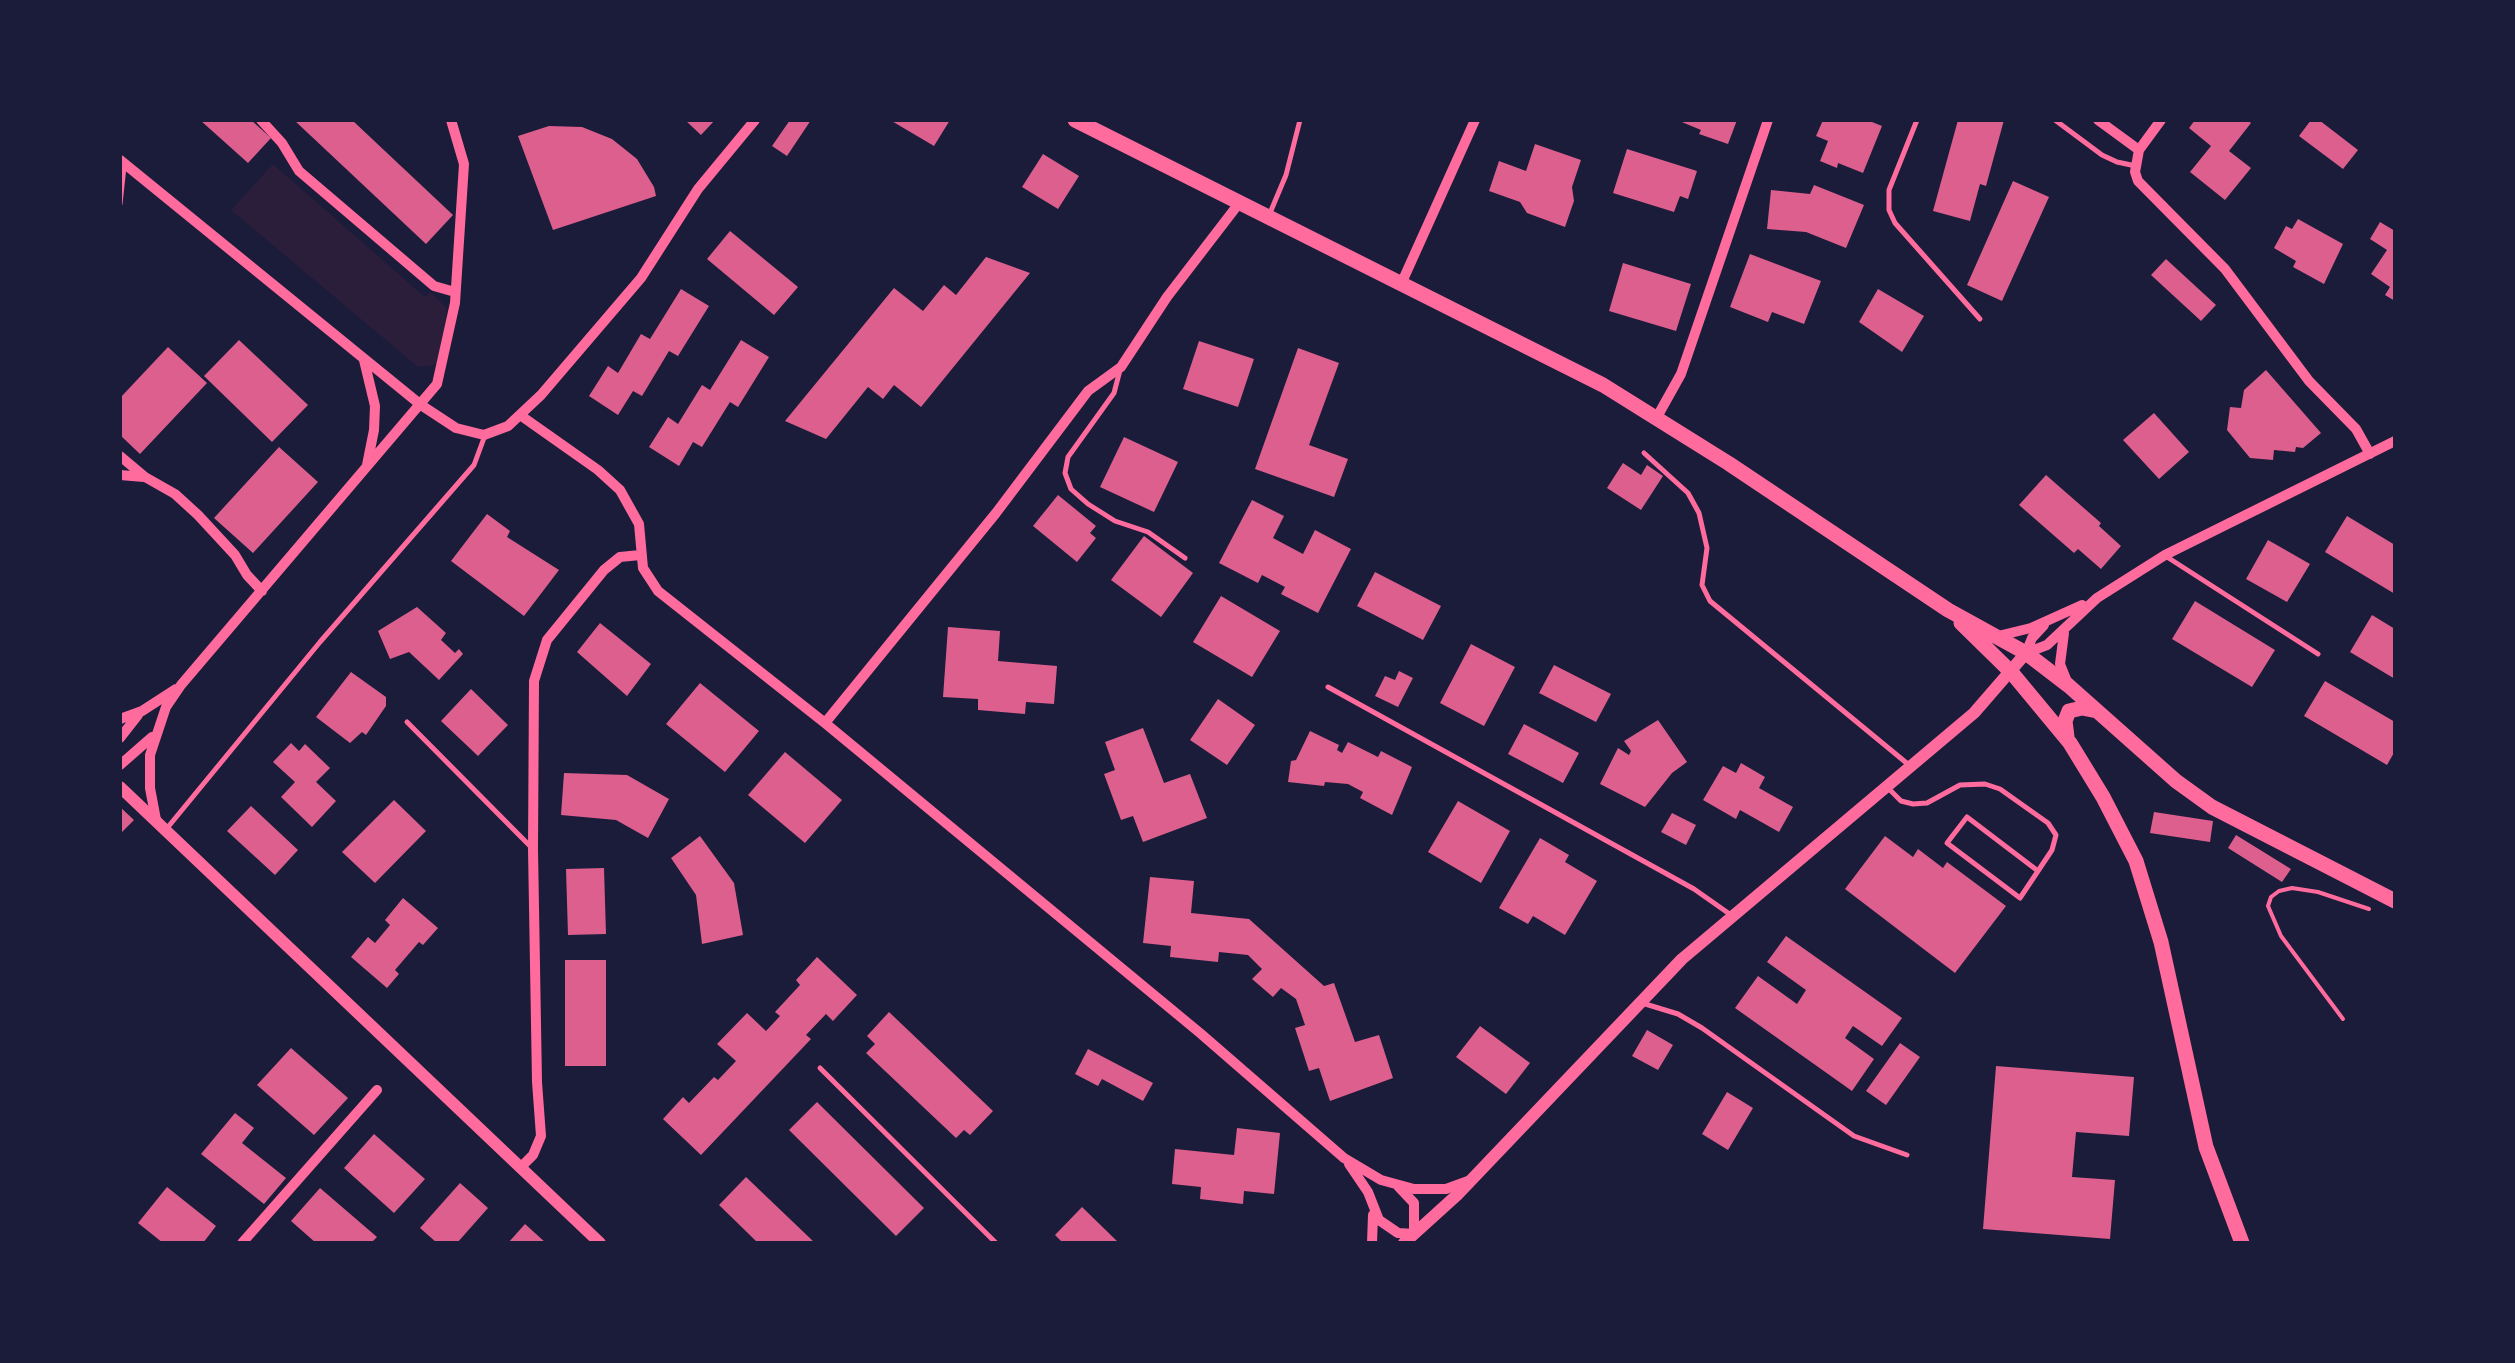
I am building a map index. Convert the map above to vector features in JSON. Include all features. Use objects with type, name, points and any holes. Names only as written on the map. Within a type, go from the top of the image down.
[{"type":"main road","points":[[1075,120],[1572,368],[1657,417],[1948,610],[2026,653],[2212,807],[2389,898]]},
{"type":"main road","points":[[1948,610],[2012,673],[2070,744],[2112,812],[2141,876],[2161,942],[2206,1146],[2242,1243]]},
{"type":"main road","points":[[2070,744],[2065,730],[2069,711],[2097,711]]},
{"type":"street","points":[[262,120],[300,172],[434,286],[455,292]]},
{"type":"street","points":[[120,764],[137,753],[158,728],[181,685],[421,406],[440,374],[455,292],[464,164],[452,120]]},
{"type":"street","points":[[122,162],[421,406],[456,428],[484,434],[508,426],[520,416],[640,278],[698,189],[755,120]]},
{"type":"street","points":[[1402,282],[1475,120]]},
{"type":"street","points":[[1657,417],[1681,374],[1768,120]]},
{"type":"street","points":[[2098,120],[2140,150]]},
{"type":"street","points":[[2161,120],[2140,150],[2138,182],[2225,269],[2309,381],[2356,429],[2372,453]]},
{"type":"street","points":[[825,723],[996,513],[1088,391],[1121,367],[1167,297],[1240,202]]},
{"type":"street","points":[[364,359],[375,406],[365,471]]},
{"type":"street","points":[[520,416],[620,490],[640,524],[643,568],[658,591],[825,723],[1200,1033],[1344,1158],[1398,1186],[1446,1188],[1472,1179]]},
{"type":"street","points":[[1998,636],[2051,619],[2097,598],[2164,555],[2395,441]]},
{"type":"street","points":[[2372,453],[2395,450]]},
{"type":"street","points":[[120,456],[198,514],[236,555],[246,575],[262,591]]},
{"type":"street","points":[[120,475],[145,477]]},
{"type":"street","points":[[520,1168],[533,1155],[541,1136],[533,849],[534,682],[542,650],[604,570],[620,557],[640,555]]},
{"type":"street","points":[[2026,653],[2047,646],[2097,598]]},
{"type":"street","points":[[1409,1239],[1472,1179],[1639,1002],[1731,915],[1974,713],[2012,673],[2032,638],[2051,619]]},
{"type":"street","points":[[2066,628],[2060,653],[2069,686]]},
{"type":"street","points":[[120,719],[142,711],[181,685]]},
{"type":"street","points":[[120,738],[142,711]]},
{"type":"street","points":[[158,728],[149,768],[161,824]]},
{"type":"street","points":[[120,787],[520,1168],[584,1237],[600,1243]]},
{"type":"street","points":[[242,1243],[378,1090]]},
{"type":"street","points":[[1344,1158],[1368,1192],[1373,1209],[1372,1243]]},
{"type":"street","points":[[1398,1186],[1414,1203],[1409,1239]]},
{"type":"street","points":[[1373,1209],[1386,1226],[1409,1239]]},
{"type":"lane","points":[[1269,216],[1286,176],[1300,120]]},
{"type":"lane","points":[[1918,120],[1889,190],[1888,210],[1895,223],[1980,319]]},
{"type":"lane","points":[[2055,120],[2102,154],[2136,166]]},
{"type":"lane","points":[[120,204],[122,162]]},
{"type":"lane","points":[[1121,367],[1114,393],[1068,457],[1065,473],[1071,490],[1088,504],[1115,522],[1148,532],[1185,558]]},
{"type":"lane","points":[[161,824],[474,466],[484,445],[484,434]]},
{"type":"lane","points":[[1644,452],[1688,493],[1699,513],[1707,548],[1702,585],[1710,600],[1911,767]]},
{"type":"lane","points":[[2164,555],[2318,654]]},
{"type":"lane","points":[[1328,687],[1694,889],[1731,915]]},
{"type":"lane","points":[[407,722],[533,849]]},
{"type":"lane","points":[[1888,787],[1901,800],[1913,804],[1926,803],[1968,784],[2000,789],[2054,831],[2054,846],[2038,871],[2020,898],[1947,843],[1966,818],[2038,871]]},
{"type":"lane","points":[[1639,1002],[1678,1014],[1702,1028],[1854,1136],[1907,1155]]},
{"type":"lane","points":[[820,1068],[996,1243]]},
{"type":"path","points":[[2344,1019],[2281,936],[2268,906],[2271,897],[2292,888],[2318,892],[2368,909],[2389,898]]},
{"type":"shaded area","points":[[273,164],[425,297],[430,292],[447,308],[443,364],[418,367],[231,210]]},
{"type":"building","points":[[200,120],[251,120],[271,138],[248,163]]},
{"type":"building","points":[[294,120],[352,120],[453,215],[426,244]]},
{"type":"building","points":[[685,120],[715,120],[701,135]]},
{"type":"building","points":[[790,120],[811,120],[787,156],[772,146]]},
{"type":"building","points":[[890,120],[950,120],[934,146]]},
{"type":"building","points":[[1677,120],[1737,120],[1728,144],[1699,134],[1701,130]]},
{"type":"building","points":[[1823,120],[1867,120],[1882,126],[1863,173],[1820,161],[1828,141],[1816,136]]},
{"type":"building","points":[[1958,120],[2004,120],[1986,186],[1980,184],[1970,221],[1933,211]]},
{"type":"building","points":[[2195,120],[2251,123],[2229,151],[2251,168],[2225,200],[2190,172],[2211,146],[2189,128]]},
{"type":"building","points":[[2311,120],[2319,120],[2358,150],[2343,169],[2299,136]]},
{"type":"building","points":[[549,126],[582,127],[612,139],[637,159],[656,196],[553,230],[518,136]]},
{"type":"building","points":[[1535,144],[1581,160],[1565,227],[1527,213],[1520,202],[1489,191],[1499,161],[1526,171]]},
{"type":"building","points":[[1627,149],[1697,171],[1688,199],[1680,196],[1674,212],[1613,193]]},
{"type":"building","points":[[1043,154],[1079,176],[1058,209],[1022,187]]},
{"type":"building","points":[[2013,181],[2049,197],[2002,301],[1967,285]]},
{"type":"building","points":[[1814,185],[1864,205],[1846,248],[1806,232],[1767,229],[1771,190],[1810,194]]},
{"type":"building","points":[[2298,219],[2343,244],[2324,284],[2293,267],[2296,261],[2274,248],[2286,226],[2292,229]]},
{"type":"building","points":[[2380,222],[2395,231],[2395,301],[2385,295],[2390,287],[2371,274],[2387,250],[2370,239]]},
{"type":"building","points":[[730,231],[798,287],[774,315],[707,259]]},
{"type":"building","points":[[1750,254],[1821,281],[1804,324],[1772,312],[1768,322],[1730,307]]},
{"type":"building","points":[[986,257],[1030,273],[921,407],[894,385],[883,399],[868,387],[826,439],[785,421],[894,288],[923,311],[944,285],[956,295]]},
{"type":"building","points":[[2166,259],[2216,305],[2201,321],[2151,275]]},
{"type":"building","points":[[1623,263],[1691,284],[1676,331],[1609,311]]},
{"type":"building","points":[[681,289],[709,306],[678,356],[669,351],[642,396],[633,391],[618,415],[589,396],[608,366],[618,373],[641,334],[650,339]]},
{"type":"building","points":[[1878,289],[1924,316],[1902,352],[1859,322]]},
{"type":"building","points":[[239,340],[308,405],[272,442],[204,376]]},
{"type":"building","points":[[741,340],[769,357],[738,407],[730,402],[702,447],[693,442],[679,466],[649,447],[668,417],[678,424],[702,385],[710,390]]},
{"type":"building","points":[[1199,341],[1254,359],[1238,407],[1183,389]]},
{"type":"building","points":[[168,347],[207,383],[140,454],[120,435],[120,398]]},
{"type":"building","points":[[1298,348],[1339,363],[1309,445],[1348,459],[1334,497],[1255,469]]},
{"type":"building","points":[[2266,370],[2321,433],[2303,448],[2296,447],[2295,452],[2274,450],[2273,460],[2250,458],[2227,430],[2230,407],[2241,408],[2244,390]]},
{"type":"building","points":[[2154,413],[2189,452],[2159,479],[2123,440]]},
{"type":"building","points":[[1124,437],[1178,462],[1154,512],[1100,487]]},
{"type":"building","points":[[279,447],[318,482],[253,553],[214,518]]},
{"type":"building","points":[[1623,463],[1641,475],[1647,465],[1663,476],[1641,510],[1607,488]]},
{"type":"building","points":[[2046,475],[2121,546],[2101,569],[2078,549],[2074,553],[2019,505]]},
{"type":"building","points":[[1058,495],[1096,526],[1090,533],[1096,538],[1077,562],[1033,526]]},
{"type":"building","points":[[1252,500],[1284,516],[1273,538],[1303,554],[1315,530],[1351,549],[1318,613],[1281,594],[1285,587],[1262,575],[1258,583],[1219,563]]},
{"type":"building","points":[[487,514],[510,531],[507,537],[559,570],[524,616],[451,561]]},
{"type":"building","points":[[2347,516],[2395,545],[2395,594],[2325,552]]},
{"type":"building","points":[[1144,536],[1193,573],[1161,617],[1111,580]]},
{"type":"building","points":[[2268,540],[2310,564],[2287,602],[2246,579]]},
{"type":"building","points":[[1375,572],[1441,606],[1423,640],[1357,606]]},
{"type":"building","points":[[1221,596],[1280,631],[1252,677],[1193,642]]},
{"type":"building","points":[[2195,601],[2275,650],[2252,687],[2172,639]]},
{"type":"building","points":[[417,607],[446,633],[441,640],[455,653],[459,649],[463,654],[439,680],[409,652],[390,659],[378,631]]},
{"type":"building","points":[[2372,615],[2395,629],[2395,679],[2350,652]]},
{"type":"building","points":[[600,623],[651,664],[627,696],[577,652]]},
{"type":"building","points":[[948,627],[1000,631],[998,661],[1057,666],[1054,704],[1026,702],[1025,714],[978,710],[978,699],[943,697]]},
{"type":"building","points":[[1471,644],[1515,667],[1484,726],[1440,703]]},
{"type":"building","points":[[1554,665],[1611,694],[1596,722],[1539,693]]},
{"type":"building","points":[[1399,671],[1413,678],[1398,707],[1375,696],[1385,676],[1395,680]]},
{"type":"building","points":[[351,672],[386,697],[386,706],[366,735],[362,732],[350,743],[316,717]]},
{"type":"building","points":[[2325,681],[2395,722],[2395,751],[2387,765],[2304,716]]},
{"type":"building","points":[[700,683],[759,731],[725,772],[666,724]]},
{"type":"building","points":[[471,689],[508,725],[478,756],[441,721]]},
{"type":"building","points":[[1218,699],[1255,725],[1227,765],[1190,740]]},
{"type":"building","points":[[1658,720],[1687,762],[1672,773],[1645,807],[1600,784],[1618,748],[1629,755],[1631,751],[1624,741]]},
{"type":"building","points":[[1524,724],[1579,753],[1563,783],[1508,754]]},
{"type":"building","points":[[1143,728],[1164,783],[1190,774],[1207,818],[1143,842],[1133,816],[1121,820],[1104,774],[1115,770],[1105,742]]},
{"type":"building","points":[[1310,731],[1339,745],[1337,750],[1342,753],[1348,742],[1378,757],[1381,751],[1412,767],[1392,815],[1360,798],[1363,792],[1348,784],[1288,782],[1291,761],[1296,760]]},
{"type":"building","points":[[291,743],[299,751],[305,744],[330,768],[316,782],[336,801],[312,827],[281,797],[295,782],[273,762]]},
{"type":"building","points":[[785,752],[842,800],[805,843],[748,795]]},
{"type":"building","points":[[1741,763],[1765,777],[1759,788],[1793,807],[1779,832],[1740,810],[1736,819],[1703,800],[1723,766],[1736,773]]},
{"type":"building","points":[[564,773],[627,775],[669,799],[648,838],[616,820],[561,815]]},
{"type":"building","points":[[394,800],[426,831],[375,883],[342,852]]},
{"type":"building","points":[[1458,801],[1510,831],[1481,883],[1428,852]]},
{"type":"building","points":[[251,806],[298,850],[275,875],[227,831]]},
{"type":"building","points":[[120,807],[134,820],[120,834]]},
{"type":"building","points":[[2154,812],[2213,821],[2210,842],[2150,833]]},
{"type":"building","points":[[1672,813],[1696,825],[1686,845],[1661,832]]},
{"type":"building","points":[[2236,835],[2291,869],[2282,882],[2228,848]]},
{"type":"building","points":[[700,836],[734,883],[743,935],[702,944],[696,895],[671,858]]},
{"type":"building","points":[[1885,836],[1913,857],[1918,849],[1943,868],[1947,862],[2006,906],[1955,973],[1845,889]]},
{"type":"building","points":[[1540,838],[1569,855],[1565,862],[1597,881],[1565,935],[1533,916],[1528,924],[1499,908]]},
{"type":"building","points":[[604,868],[606,934],[568,935],[566,869]]},
{"type":"building","points":[[1150,877],[1194,881],[1191,913],[1249,919],[1324,986],[1334,983],[1355,1042],[1379,1035],[1393,1078],[1330,1101],[1319,1068],[1309,1071],[1295,1028],[1305,1025],[1296,999],[1281,988],[1273,997],[1252,979],[1262,969],[1248,955],[1219,952],[1218,962],[1170,957],[1171,946],[1143,943]]},
{"type":"building","points":[[403,898],[438,928],[423,945],[419,942],[395,970],[399,974],[387,988],[351,957],[368,937],[375,943],[390,925],[385,920]]},
{"type":"building","points":[[1786,936],[1902,1018],[1882,1046],[1853,1026],[1845,1038],[1874,1059],[1852,1091],[1735,1008],[1758,976],[1797,1004],[1806,990],[1767,962]]},
{"type":"building","points":[[817,957],[857,995],[833,1021],[826,1014],[806,1035],[811,1039],[701,1155],[663,1119],[683,1097],[689,1103],[736,1061],[717,1044],[747,1013],[766,1031],[780,1016],[775,1012],[800,985],[796,980]]},
{"type":"building","points":[[565,960],[606,960],[606,1066],[565,1066]]},
{"type":"building","points":[[889,1012],[993,1111],[970,1135],[964,1130],[956,1138],[866,1053],[875,1044],[867,1036]]},
{"type":"building","points":[[1480,1026],[1530,1063],[1506,1094],[1456,1057]]},
{"type":"building","points":[[1647,1030],[1673,1045],[1658,1070],[1632,1056]]},
{"type":"building","points":[[1900,1043],[1920,1057],[1886,1105],[1866,1091]]},
{"type":"building","points":[[291,1048],[348,1098],[314,1135],[257,1085]]},
{"type":"building","points":[[1088,1049],[1153,1083],[1143,1101],[1102,1079],[1098,1086],[1075,1074]]},
{"type":"building","points":[[1996,1066],[2134,1077],[2129,1136],[2076,1132],[2072,1177],[2115,1180],[2110,1239],[1983,1229]]},
{"type":"building","points":[[1727,1092],[1753,1108],[1728,1150],[1702,1134]]},
{"type":"building","points":[[817,1102],[924,1208],[896,1236],[789,1130]]},
{"type":"building","points":[[235,1113],[254,1128],[242,1143],[286,1178],[264,1204],[201,1154]]},
{"type":"building","points":[[1237,1128],[1280,1133],[1274,1194],[1244,1191],[1243,1204],[1200,1199],[1201,1187],[1172,1184],[1175,1149],[1234,1155]]},
{"type":"building","points":[[374,1134],[425,1179],[394,1213],[344,1168]]},
{"type":"building","points":[[746,1177],[815,1243],[758,1243],[719,1205]]},
{"type":"building","points":[[460,1183],[488,1208],[457,1243],[437,1243],[420,1228]]},
{"type":"building","points":[[167,1187],[216,1226],[203,1243],[163,1243],[138,1223]]},
{"type":"building","points":[[320,1188],[377,1237],[371,1243],[316,1243],[291,1221]]},
{"type":"building","points":[[1082,1207],[1119,1243],[1063,1243],[1055,1235]]},
{"type":"building","points":[[525,1224],[546,1243],[508,1243]]}]
